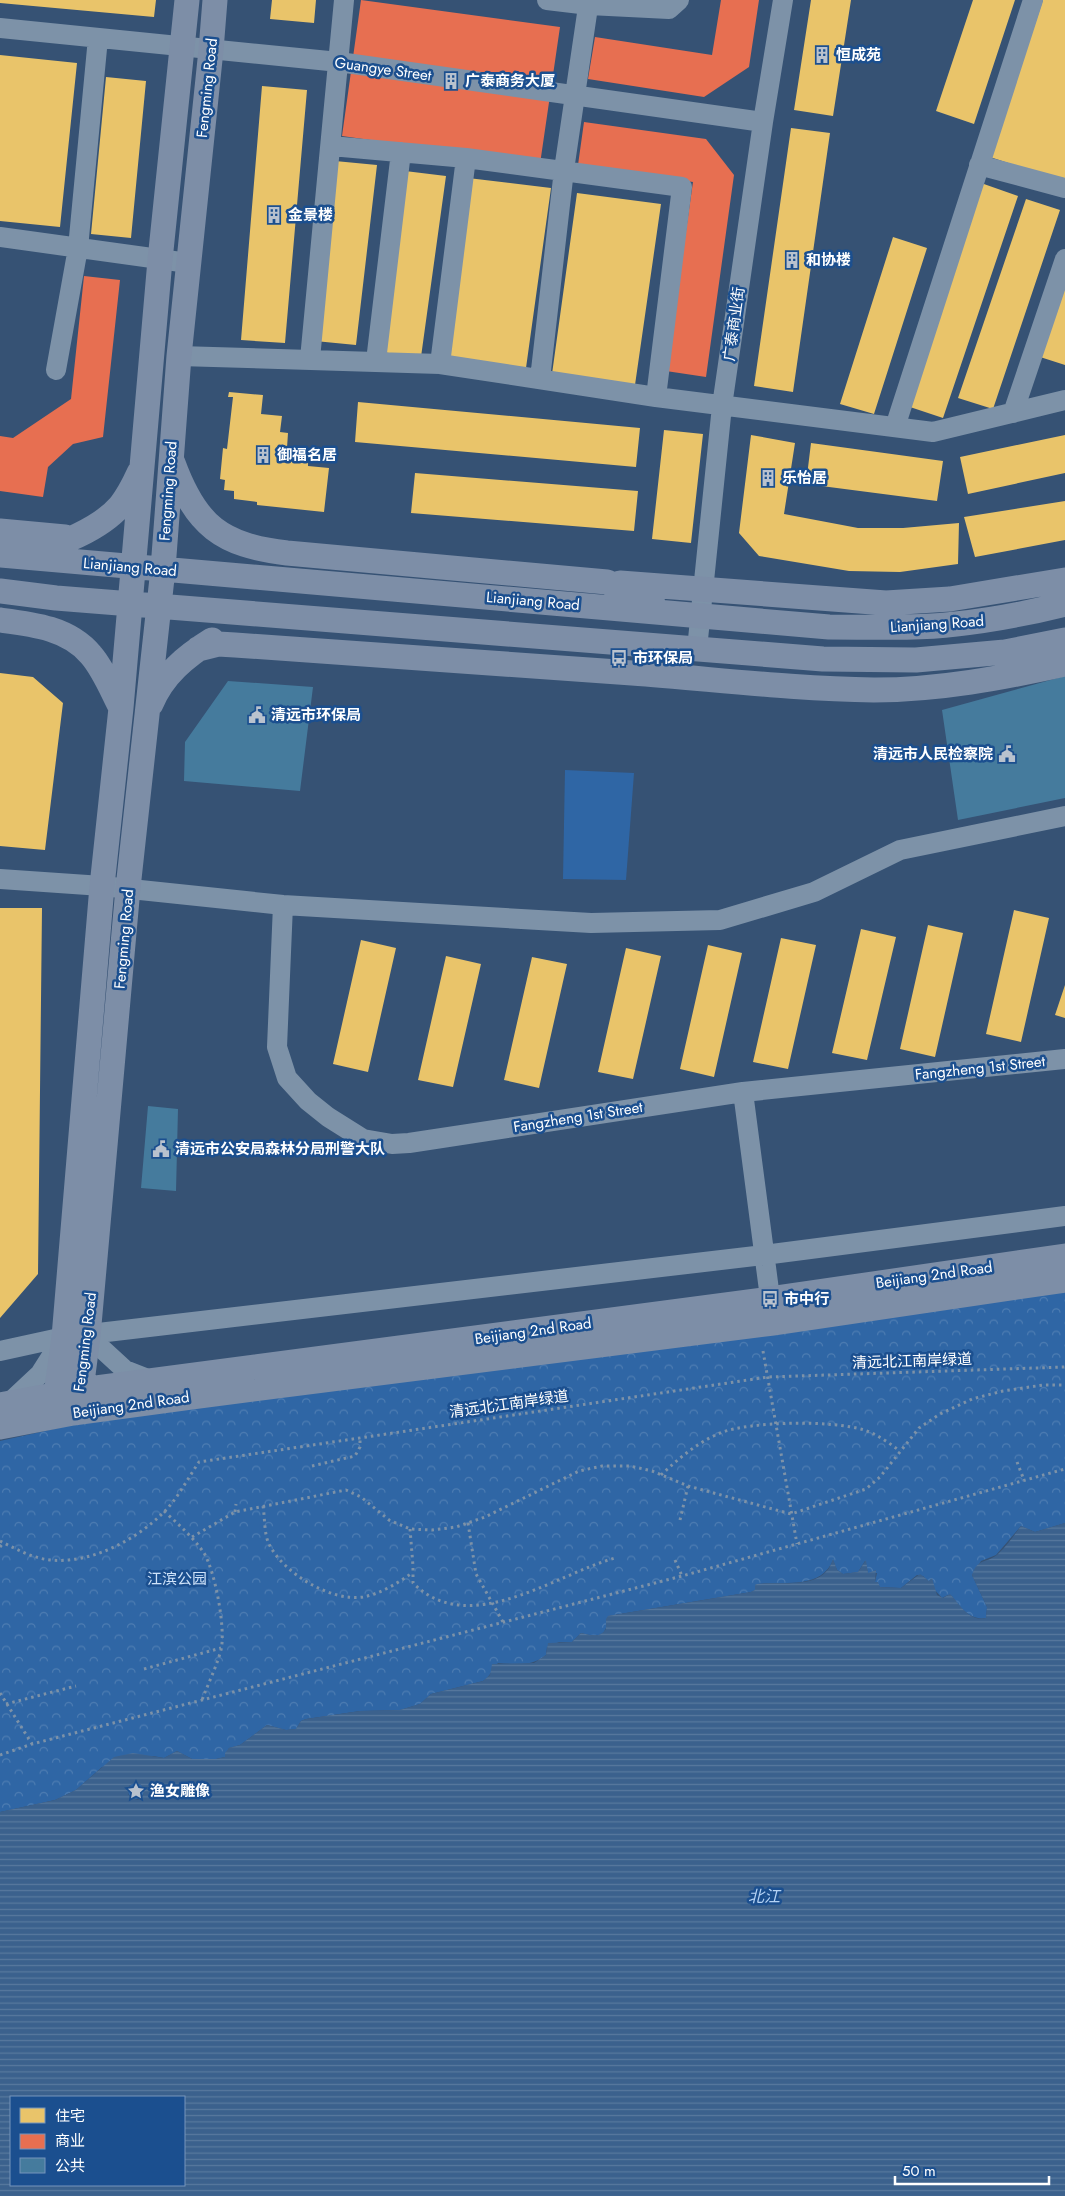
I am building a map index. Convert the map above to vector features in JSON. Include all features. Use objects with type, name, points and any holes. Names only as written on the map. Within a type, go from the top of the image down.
[{"type":"main road","name":"Fengming Road","points":[[76,1336],[102,886],[121,708],[144,464],[160,260],[183,47],[186,0]]},
{"type":"main road","name":"Fengming Road","points":[[70,1399],[163,569],[179,356],[215,0]]},
{"type":"main road","name":"Lianjiang Road","points":[[171,458],[187,497],[201,517],[219,533],[236,543],[258,550],[608,582],[886,603],[950,598],[1065,580]]},
{"type":"main road","points":[[7,556],[44,550],[72,538],[104,519],[119,506],[144,464]]},
{"type":"main road","name":"Lianjiang Road","points":[[0,531],[72,538]]},
{"type":"main road","name":"Lianjiang Road","points":[[7,556],[829,626],[885,628],[954,625],[1010,617],[1065,604]]},
{"type":"main road","points":[[608,582],[665,612]]},
{"type":"main road","points":[[0,591],[56,598],[823,659],[916,660],[1005,652],[1065,640]]},
{"type":"main road","points":[[147,710],[157,690],[178,665],[198,649],[217,636],[267,615]]},
{"type":"main road","points":[[0,620],[36,624],[70,638],[91,654],[121,708]]},
{"type":"main road","points":[[198,649],[218,644],[235,645],[702,678],[806,688],[876,690],[938,687],[1004,678],[1065,664]]},
{"type":"main road","name":"Beijiang 2nd Road","points":[[0,1427],[70,1399],[155,1382],[770,1299],[1065,1256]]},
{"type":"main road","name":"Beijiang 2nd Road","points":[[5,1404],[519,1354],[773,1324],[1065,1280]]},
{"type":"street","points":[[310,359],[344,0]]},
{"type":"street","points":[[547,0],[669,9],[679,0]]},
{"type":"street","name":"广泰商业街","points":[[697,649],[722,406],[782,0]]},
{"type":"street","points":[[895,427],[1033,0]]},
{"type":"street","points":[[540,379],[564,170],[589,2]]},
{"type":"street","name":"Guangye Street","points":[[0,28],[339,62],[763,122]]},
{"type":"street","points":[[56,370],[78,248],[98,38]]},
{"type":"street","points":[[331,146],[466,158],[682,187],[656,397]]},
{"type":"street","points":[[376,362],[400,152]]},
{"type":"street","points":[[440,364],[466,158]]},
{"type":"street","points":[[979,165],[1065,188]]},
{"type":"street","points":[[0,237],[188,263]]},
{"type":"street","points":[[1013,413],[1065,260]]},
{"type":"street","points":[[179,356],[440,364],[656,397],[933,432],[1065,400]]},
{"type":"street","points":[[0,879],[128,888],[283,905],[591,923],[720,920],[814,892],[900,850],[1065,816]]},
{"type":"street","name":"Fangzheng 1st Street","points":[[283,905],[277,1048],[287,1078],[308,1101],[328,1117],[363,1139],[392,1144],[409,1143],[743,1092],[1065,1059]]},
{"type":"street","points":[[743,1092],[773,1324]]},
{"type":"street","points":[[0,1350],[76,1336],[764,1255],[1065,1216]]},
{"type":"street","points":[[76,1336],[126,1370],[155,1382]]},
{"type":"street","points":[[5,1404],[40,1374],[53,1357],[76,1336]]},
{"type":"path","points":[[763,1351],[797,1544]]},
{"type":"path","name":"清远北江南岸绿道","points":[[1,1542],[25,1554],[51,1560],[76,1559],[106,1550],[139,1534],[164,1511],[198,1462],[768,1377],[1065,1367]]},
{"type":"path","points":[[192,1537],[234,1512],[346,1490],[361,1497],[389,1520],[410,1529],[432,1530],[456,1527],[485,1517],[579,1471],[602,1466],[630,1466],[661,1475],[688,1486],[792,1514],[866,1489],[880,1477],[919,1428],[940,1414],[972,1399],[1003,1391],[1043,1385],[1065,1385]]},
{"type":"path","points":[[661,1475],[686,1452],[721,1433],[747,1426],[776,1424],[838,1426],[864,1430],[885,1440],[900,1451]]},
{"type":"path","points":[[312,1466],[356,1456],[360,1447],[360,1437]]},
{"type":"path","points":[[1017,1462],[1024,1480]]},
{"type":"path","points":[[0,1755],[32,1744],[682,1576],[1065,1469]]},
{"type":"path","points":[[680,1520],[688,1486]]},
{"type":"path","points":[[234,1512],[236,1504]]},
{"type":"path","points":[[263,1506],[268,1543],[276,1555],[295,1575],[314,1586],[342,1596],[362,1597],[380,1591],[412,1573]]},
{"type":"path","points":[[164,1511],[192,1537],[205,1556],[216,1588],[222,1623],[221,1648],[202,1700]]},
{"type":"path","points":[[468,1523],[476,1574],[503,1622]]},
{"type":"path","points":[[410,1529],[413,1566],[412,1583],[423,1594],[448,1605],[468,1606],[493,1603],[545,1588],[593,1564],[615,1558]]},
{"type":"path","points":[[0,1547],[1,1542]]},
{"type":"path","points":[[675,1560],[682,1576]]},
{"type":"path","points":[[144,1669],[221,1648]]},
{"type":"path","points":[[6,1704],[76,1686]]},
{"type":"path","points":[[0,1693],[32,1744]]},
{"type":"green space","points":[[565,770],[634,773],[626,880],[563,879]]},
{"type":"green space","name":"江滨公园","points":[[1065,1292],[1065,1523],[1035,1532],[1021,1526],[996,1555],[981,1561],[972,1575],[987,1607],[986,1618],[970,1615],[962,1609],[952,1596],[948,1595],[942,1598],[934,1589],[931,1579],[929,1582],[923,1576],[917,1575],[901,1588],[880,1587],[875,1582],[877,1573],[868,1573],[865,1561],[858,1572],[843,1574],[837,1570],[833,1560],[827,1570],[811,1580],[758,1584],[755,1585],[755,1590],[751,1592],[608,1616],[606,1628],[601,1634],[581,1633],[572,1642],[559,1642],[547,1647],[546,1655],[529,1663],[498,1663],[483,1681],[431,1694],[420,1704],[400,1710],[360,1711],[306,1719],[301,1721],[296,1729],[286,1730],[267,1725],[240,1745],[229,1748],[225,1757],[216,1759],[192,1759],[177,1751],[164,1758],[153,1756],[102,1767],[76,1790],[55,1800],[0,1812],[0,1441],[126,1413]]},
{"type":"green space","points":[[133,1783],[139,1783],[144,1788],[142,1797],[133,1799],[128,1794],[128,1788]]},
{"type":"water","name":"北江","points":[[1065,1523],[1065,2196],[0,2196],[0,1812],[55,1800],[76,1790],[114,1757],[133,1753],[164,1758],[177,1751],[192,1759],[216,1759],[225,1757],[225,1753],[229,1748],[240,1745],[267,1725],[286,1730],[296,1729],[301,1721],[306,1719],[360,1711],[400,1710],[420,1704],[431,1694],[483,1681],[490,1675],[492,1664],[534,1663],[546,1655],[548,1643],[572,1642],[581,1633],[595,1636],[601,1634],[606,1629],[606,1619],[608,1616],[751,1592],[755,1590],[755,1585],[757,1584],[812,1580],[821,1576],[828,1569],[833,1559],[837,1570],[843,1574],[858,1572],[866,1560],[868,1573],[876,1570],[875,1582],[878,1582],[880,1587],[901,1588],[920,1574],[929,1581],[932,1578],[937,1595],[943,1598],[950,1594],[969,1615],[980,1619],[986,1618],[987,1607],[972,1575],[974,1569],[980,1563],[998,1554],[1021,1526],[1035,1532]],"holes":[[[134,1783],[140,1784],[144,1788],[143,1796],[138,1800],[131,1798],[128,1794],[129,1786]]]},
{"type":"building: 住宅","points":[[0,0],[156,0],[154,17],[0,3]]},
{"type":"building: 住宅","points":[[272,0],[316,0],[314,23],[270,19]]},
{"type":"building: 住宅","name":"恒成苑","points":[[811,0],[851,0],[833,116],[794,110]]},
{"type":"building: 住宅","points":[[973,0],[1015,0],[974,124],[936,111]]},
{"type":"building: 住宅","points":[[1043,0],[1065,0],[1065,182],[990,157]]},
{"type":"building: 住宅","points":[[0,55],[77,63],[60,227],[0,221]]},
{"type":"building: 住宅","points":[[106,77],[146,81],[131,238],[91,234]]},
{"type":"building: 住宅","name":"金景楼","points":[[262,86],[307,90],[285,343],[241,340]]},
{"type":"building: 住宅","name":"和协楼","points":[[791,128],[830,133],[793,392],[754,386]]},
{"type":"building: 住宅","points":[[335,161],[377,165],[356,345],[315,341]]},
{"type":"building: 住宅","points":[[405,171],[446,176],[421,357],[381,352]]},
{"type":"building: 住宅","points":[[468,178],[551,188],[526,368],[444,357]]},
{"type":"building: 住宅","points":[[981,183],[1018,196],[943,418],[907,406]]},
{"type":"building: 住宅","points":[[577,193],[661,204],[635,385],[552,374]]},
{"type":"building: 住宅","points":[[1026,199],[1060,210],[993,409],[958,398]]},
{"type":"building: 住宅","points":[[893,237],[927,248],[874,414],[840,404]]},
{"type":"building: 住宅","points":[[1065,270],[1065,365],[1037,356]]},
{"type":"building: 住宅","name":"御福名居","points":[[229,392],[263,395],[261,414],[282,416],[280,432],[288,433],[287,448],[304,450],[303,461],[308,461],[308,466],[329,468],[324,512],[257,505],[257,502],[234,499],[234,491],[224,490],[225,480],[220,479],[223,448],[227,449],[233,397],[228,397]]},
{"type":"building: 住宅","points":[[358,402],[640,428],[636,467],[355,442]]},
{"type":"building: 住宅","points":[[664,430],[703,434],[691,543],[652,539]]},
{"type":"building: 住宅","name":"乐怡居","points":[[751,435],[795,443],[784,514],[858,528],[903,528],[959,523],[958,564],[900,572],[849,571],[759,556],[739,533]]},
{"type":"building: 住宅","points":[[1065,435],[1065,473],[968,494],[960,457]]},
{"type":"building: 住宅","points":[[811,443],[943,461],[937,501],[806,484]]},
{"type":"building: 住宅","points":[[415,473],[638,491],[634,531],[411,513]]},
{"type":"building: 住宅","points":[[1065,501],[1065,540],[975,557],[964,517]]},
{"type":"building: 住宅","points":[[0,673],[33,677],[63,703],[45,850],[0,846]]},
{"type":"building: 住宅","points":[[0,908],[42,908],[38,1274],[0,1318]]},
{"type":"building: 住宅","points":[[1014,910],[1049,918],[1021,1042],[986,1034]]},
{"type":"building: 住宅","points":[[928,925],[963,933],[935,1057],[900,1049]]},
{"type":"building: 住宅","points":[[861,929],[896,937],[867,1060],[832,1053]]},
{"type":"building: 住宅","points":[[781,938],[816,945],[788,1069],[753,1062]]},
{"type":"building: 住宅","points":[[361,940],[396,948],[368,1072],[333,1064]]},
{"type":"building: 住宅","points":[[708,945],[742,953],[714,1077],[680,1069]]},
{"type":"building: 住宅","points":[[626,948],[661,956],[633,1079],[598,1072]]},
{"type":"building: 住宅","points":[[446,956],[481,964],[453,1087],[418,1080]]},
{"type":"building: 住宅","points":[[532,957],[567,964],[539,1088],[504,1080]]},
{"type":"building: 住宅","points":[[1065,985],[1065,1018],[1055,1015]]},
{"type":"building: 商业","name":"广泰商务大厦","points":[[361,0],[560,27],[540,164],[342,136]]},
{"type":"building: 商业","points":[[721,0],[759,0],[749,67],[704,97],[588,79],[595,37],[712,55]]},
{"type":"building: 商业","points":[[584,122],[706,139],[734,175],[706,377],[666,371],[693,182],[578,165]]},
{"type":"building: 商业","points":[[84,276],[120,280],[103,437],[73,444],[48,467],[43,497],[0,491],[0,436],[13,438],[71,399]]},
{"type":"building: 公共","name":"清远市人民检察院","points":[[1065,676],[1065,798],[958,820],[942,710]]},
{"type":"building: 公共","name":"清远市环保局","points":[[228,681],[313,687],[300,791],[184,781],[185,742]]},
{"type":"building: 公共","name":"清远市公安局森林分局刑警大队","points":[[148,1106],[178,1109],[176,1191],[141,1188]]},
{"type":"place","name":"恒成苑","points":[[822,55]]},
{"type":"place","name":"广泰商务大厦","points":[[451,81]]},
{"type":"place","name":"金景楼","points":[[274,215]]},
{"type":"place","name":"和协楼","points":[[792,260]]},
{"type":"place","name":"御福名居","points":[[263,455]]},
{"type":"place","name":"乐怡居","points":[[768,478]]},
{"type":"place","name":"市环保局","points":[[619,658]]},
{"type":"place","name":"清远市环保局","points":[[257,715]]},
{"type":"place","name":"清远市人民检察院","points":[[1007,754]]},
{"type":"place","name":"清远市公安局森林分局刑警大队","points":[[161,1149]]},
{"type":"place","name":"市中行","points":[[770,1299]]},
{"type":"place","name":"渔女雕像","points":[[136,1791]]}]
